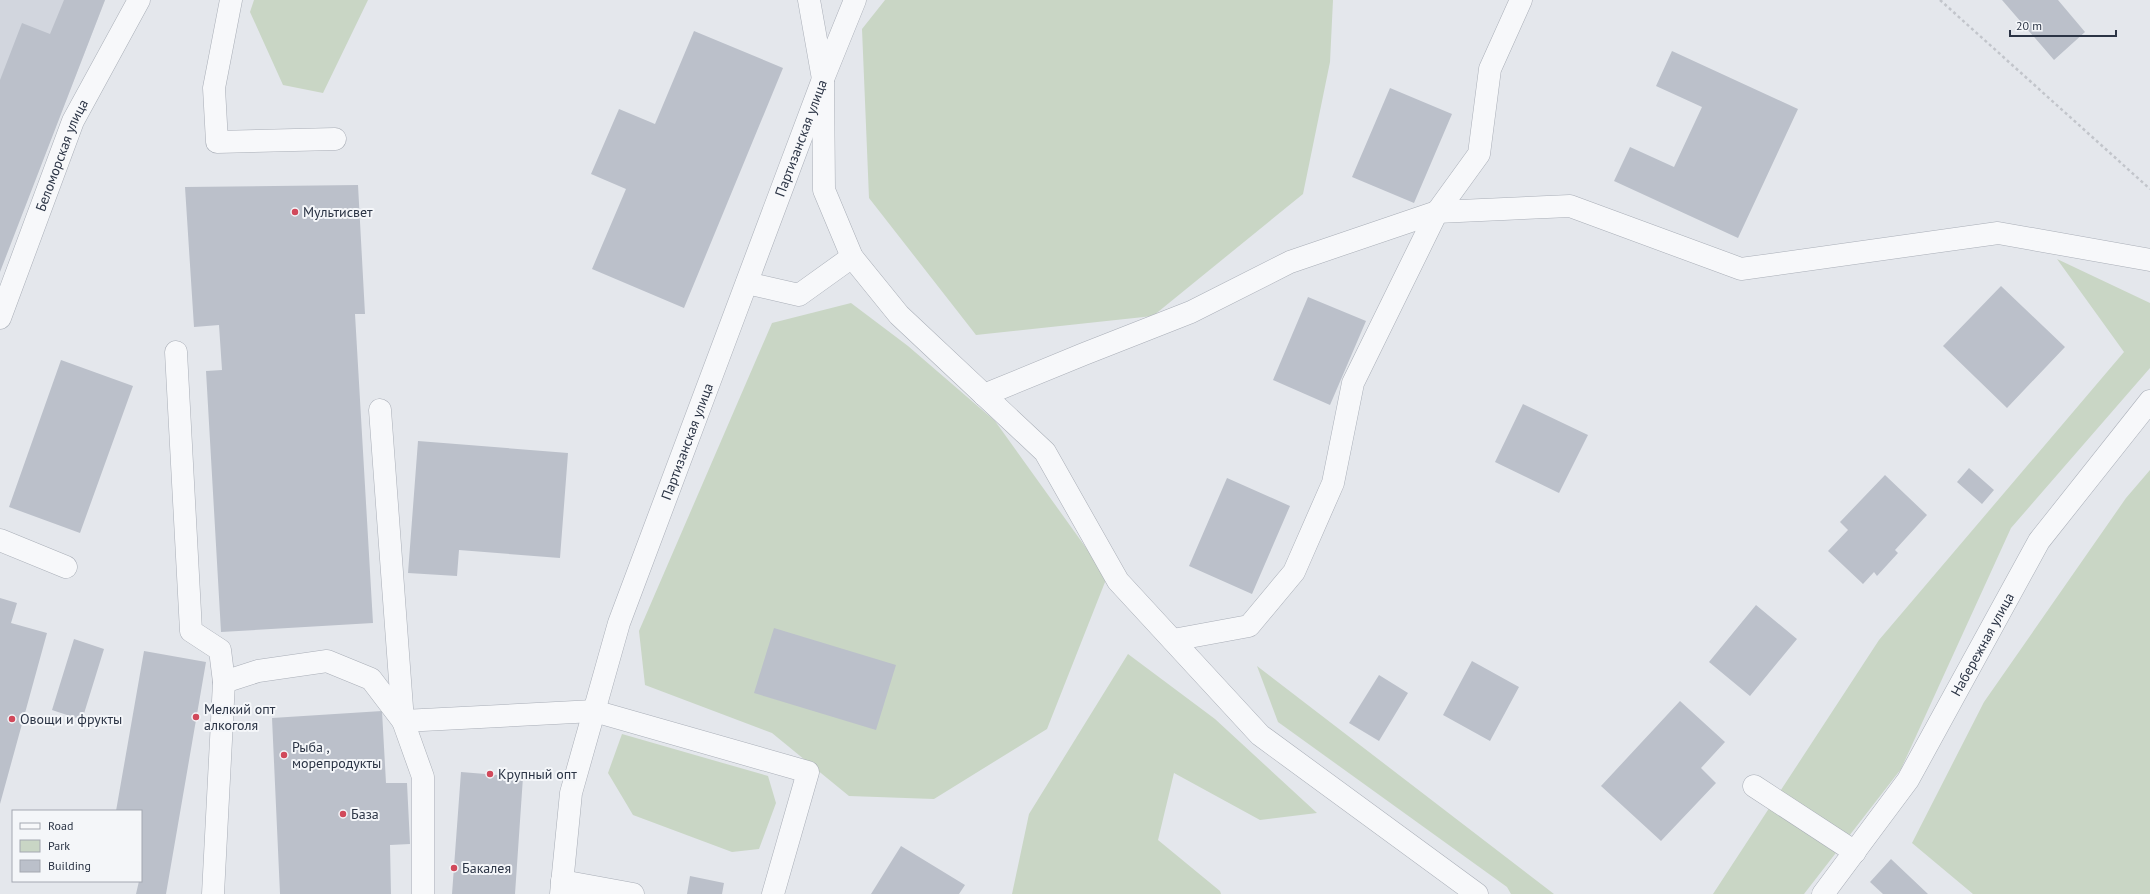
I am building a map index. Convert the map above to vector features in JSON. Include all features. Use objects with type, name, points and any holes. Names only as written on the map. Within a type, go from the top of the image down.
[{"type":"street","name":"Беломорская улица","points":[[0,318],[73,121],[139,0]]},
{"type":"street","points":[[231,0],[214,88],[217,142],[335,139]]},
{"type":"street","points":[[809,0],[823,79],[824,190],[852,257],[899,315],[1045,452],[1118,581],[1260,735],[1477,894]]},
{"type":"street","name":"Партизанская улица","points":[[562,887],[571,793],[619,623],[823,79],[855,0]]},
{"type":"street","points":[[1173,640],[1249,626],[1294,572],[1333,483],[1353,383],[1438,212],[1479,154],[1490,69],[1520,0]]},
{"type":"street","points":[[984,395],[1191,312],[1290,262],[1438,212],[1570,206],[1741,270],[1998,233],[2150,260]]},
{"type":"street","points":[[747,283],[799,295],[852,257]]},
{"type":"street","points":[[176,352],[191,631],[220,650],[224,682],[213,894]]},
{"type":"street","name":"Набережная улица","points":[[1824,894],[1908,780],[2039,541],[2150,401]]},
{"type":"street","points":[[380,410],[403,721],[423,777],[423,894]]},
{"type":"street","points":[[0,540],[66,567]]},
{"type":"street","points":[[224,682],[258,671],[327,661],[371,679],[403,721]]},
{"type":"street","points":[[403,721],[594,711],[808,772],[773,894]]},
{"type":"street","points":[[1754,786],[1855,852]]},
{"type":"street","points":[[562,887],[633,894]]},
{"type":"path","points":[[1940,0],[2150,189]]},
{"type":"shaded area","points":[[0,0],[105,0],[0,270]]},
{"type":"green space","points":[[254,0],[368,0],[323,93],[283,85],[250,12]]},
{"type":"green space","points":[[885,0],[1333,0],[1330,62],[1303,194],[1153,316],[976,335],[869,198],[862,29]]},
{"type":"green space","points":[[2057,259],[2150,303],[2150,368],[2011,528],[1901,769],[1804,894],[1713,894],[1879,640],[2124,352]]},
{"type":"green space","points":[[851,303],[908,346],[995,421],[1107,577],[1047,729],[934,799],[849,796],[772,733],[645,685],[639,631],[772,323]]},
{"type":"green space","points":[[2150,470],[2150,894],[1973,894],[1912,843],[1984,702],[2126,498]]},
{"type":"green space","points":[[1128,654],[1215,719],[1317,813],[1260,820],[1174,773],[1158,840],[1220,891],[1221,894],[1012,894],[1029,814]]},
{"type":"green space","points":[[1257,666],[1554,894],[1511,894],[1507,887],[1278,722]]},
{"type":"green space","points":[[622,734],[768,776],[776,803],[759,849],[732,852],[633,815],[608,773]]},
{"type":"building","points":[[64,0],[105,0],[0,272],[0,80],[22,23],[50,34]]},
{"type":"building","points":[[2002,0],[2058,0],[2085,32],[2054,60]]},
{"type":"building","points":[[694,31],[783,68],[684,308],[592,269],[626,189],[591,174],[619,109],[655,124]]},
{"type":"building","points":[[1672,51],[1798,109],[1738,238],[1614,181],[1630,147],[1674,167],[1702,107],[1656,86]]},
{"type":"building","points":[[1390,88],[1452,114],[1414,203],[1352,177]]},
{"type":"building","points":[[358,185],[365,314],[355,314],[373,623],[221,632],[206,371],[222,370],[219,325],[194,327],[185,187]]},
{"type":"building","points":[[2001,286],[2065,347],[2007,408],[1943,346]]},
{"type":"building","points":[[1308,297],[1366,321],[1330,405],[1273,380]]},
{"type":"building","points":[[61,360],[133,386],[80,533],[9,507]]},
{"type":"building","points":[[1523,404],[1588,435],[1559,493],[1495,462]]},
{"type":"building","points":[[418,441],[568,453],[560,558],[459,550],[457,576],[408,573]]},
{"type":"building","points":[[1969,468],[1994,490],[1982,504],[1957,482]]},
{"type":"building","points":[[1885,475],[1927,515],[1895,550],[1898,553],[1877,576],[1874,572],[1863,584],[1828,551],[1848,530],[1840,522]]},
{"type":"building","points":[[1227,478],[1290,506],[1252,594],[1189,566]]},
{"type":"building","name":"Овощи и фрукты","points":[[0,598],[17,603],[11,623],[47,633],[0,804]]},
{"type":"building","points":[[1756,605],[1797,639],[1750,696],[1709,662]]},
{"type":"building","points":[[774,628],[896,665],[876,730],[754,693]]},
{"type":"building","points":[[74,639],[104,649],[82,720],[52,710]]},
{"type":"building","points":[[144,651],[206,662],[166,894],[136,894],[139,882],[142,882],[142,810],[116,810]]},
{"type":"building","points":[[1472,661],[1519,687],[1490,741],[1443,715]]},
{"type":"building","points":[[1379,675],[1408,693],[1379,741],[1349,723]]},
{"type":"building","points":[[1680,701],[1725,742],[1701,768],[1716,783],[1661,841],[1601,786]]},
{"type":"building","name":"База","points":[[382,711],[386,783],[407,783],[410,844],[390,845],[391,894],[280,894],[272,718]]},
{"type":"building","points":[[461,772],[523,777],[515,894],[452,894]]},
{"type":"building","points":[[901,846],[965,885],[959,894],[871,894]]},
{"type":"building","points":[[1891,859],[1928,894],[1883,894],[1870,882]]},
{"type":"building","points":[[690,876],[724,883],[722,894],[687,894]]},
{"type":"place","name":"Мультисвет","points":[[295,212]]},
{"type":"place","name":"Мелкий опт алкоголя","points":[[196,717]]},
{"type":"place","name":"Овощи и фрукты","points":[[12,719]]},
{"type":"place","name":"Рыба , морепродукты","points":[[284,755]]},
{"type":"place","name":"Крупный опт","points":[[490,774]]},
{"type":"place","name":"База","points":[[343,814]]},
{"type":"place","name":"Бакалея","points":[[454,868]]}]
